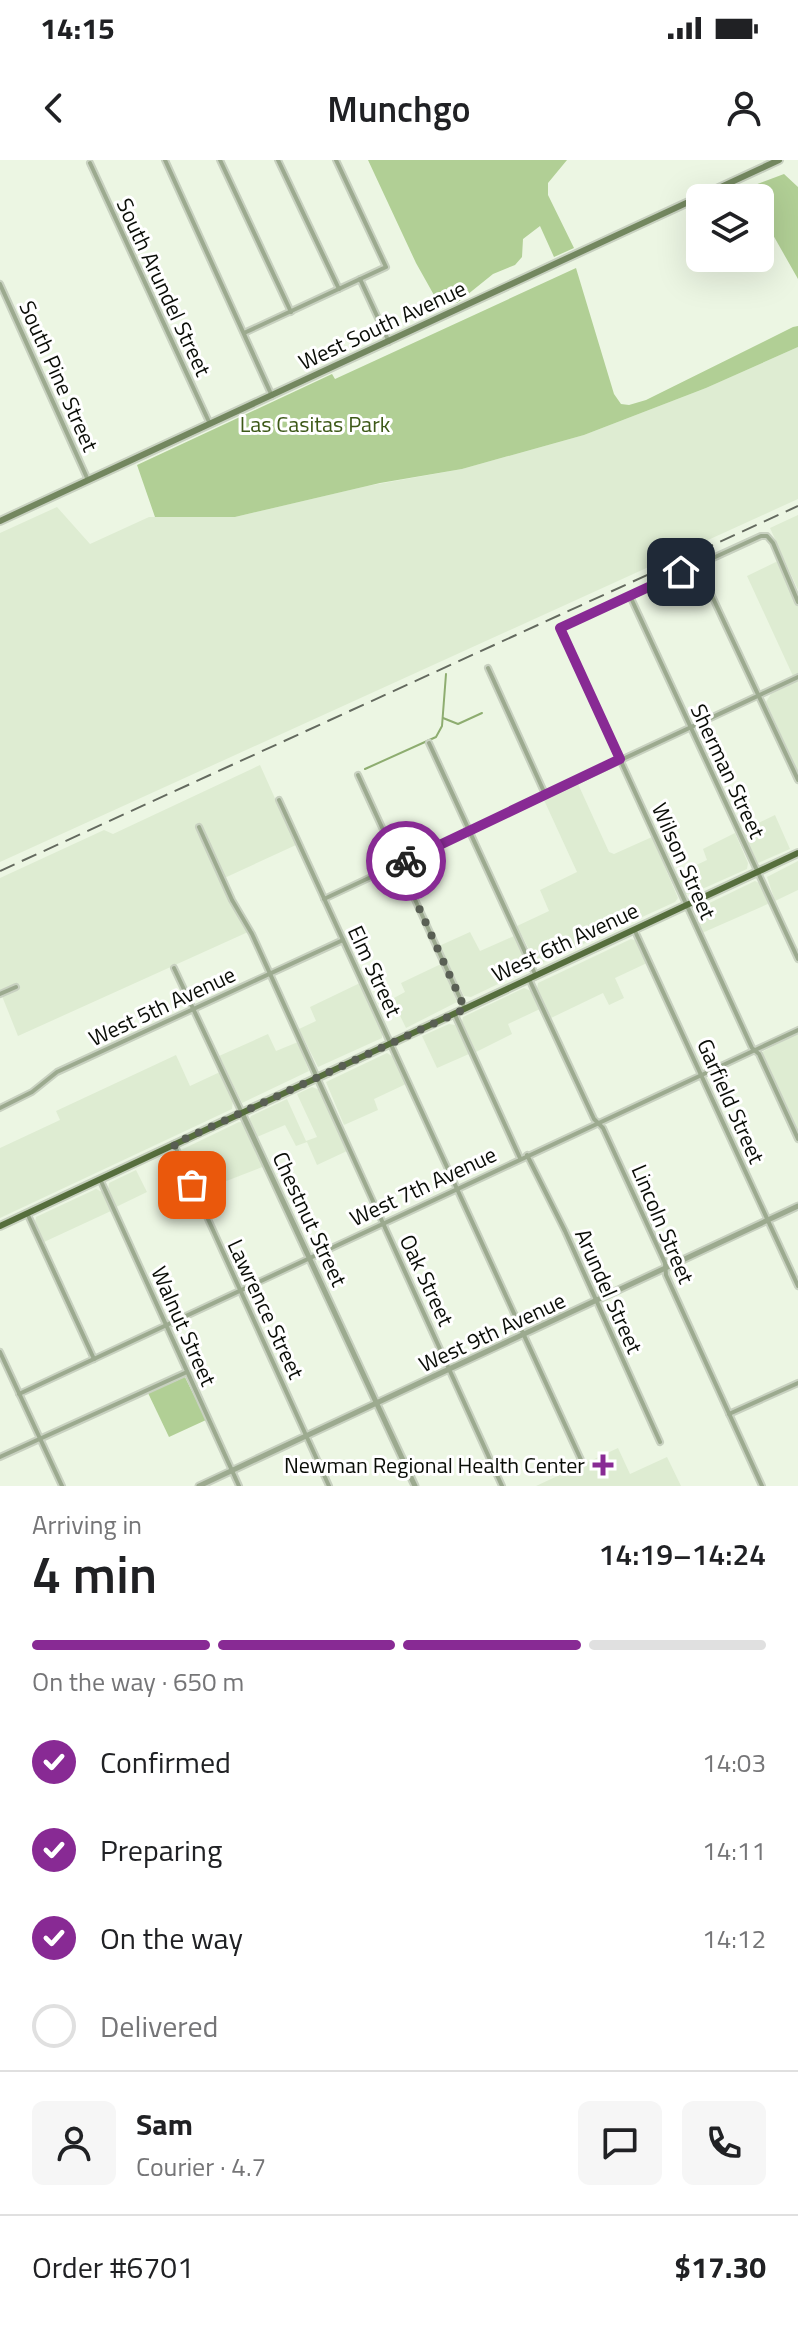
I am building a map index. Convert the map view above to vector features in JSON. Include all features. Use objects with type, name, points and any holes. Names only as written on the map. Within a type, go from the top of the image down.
[{"type":"main road","name":"West South Avenue","points":[[0,521],[779,160]]},
{"type":"main road","name":"West 6th Avenue","points":[[0,1226],[798,853]]},
{"type":"street","points":[[165,160],[272,396]]},
{"type":"street","points":[[220,160],[291,312]]},
{"type":"street","points":[[278,160],[339,289]]},
{"type":"street","points":[[244,333],[386,267],[336,160]]},
{"type":"street","name":"South Arundel Street","points":[[90,163],[210,424]]},
{"type":"street","points":[[360,279],[389,342]]},
{"type":"street","name":"South Pine Street","points":[[0,284],[88,480]]},
{"type":"street","points":[[630,596],[753,538],[767,536],[773,543],[798,602]]},
{"type":"street","points":[[697,564],[798,780]]},
{"type":"street","name":"Wilson Street","points":[[630,596],[560,628],[686,905],[798,1139]]},
{"type":"street","name":"Sherman Street","points":[[630,596],[798,959]]},
{"type":"street","points":[[488,668],[545,794]]},
{"type":"street","points":[[324,899],[798,677]]},
{"type":"street","name":"Lincoln Street","points":[[429,743],[597,1123],[603,1128],[665,1263],[762,1486]]},
{"type":"street","points":[[358,775],[465,1009]]},
{"type":"street","name":"Elm Street","points":[[279,800],[582,1462]]},
{"type":"street","name":"Oak Street","points":[[199,827],[232,900],[271,974],[502,1486]]},
{"type":"street","name":"Garfield Street","points":[[634,929],[798,1286]]},
{"type":"street","name":"West 5th Avenue","points":[[0,1108],[32,1092],[57,1072],[343,940]]},
{"type":"street","name":"Chestnut Street","points":[[174,968],[415,1486]]},
{"type":"street","points":[[0,994],[16,987]]},
{"type":"street","points":[[454,1013],[520,1158]]},
{"type":"street","name":"West 7th Avenue","points":[[19,1394],[798,1030]]},
{"type":"street","name":"Lawrence Street","points":[[174,1144],[329,1486]]},
{"type":"street","name":"Arundel Street","points":[[527,1155],[660,1442]]},
{"type":"street","name":"Walnut Street","points":[[100,1179],[239,1486]]},
{"type":"street","name":"West 9th Avenue","points":[[199,1486],[798,1206]]},
{"type":"street","points":[[27,1213],[94,1359]]},
{"type":"street","points":[[0,1352],[62,1486]]},
{"type":"street","points":[[0,1457],[188,1371]]},
{"type":"street","points":[[729,1414],[798,1383]]},
{"type":"shaded area","points":[[798,347],[798,499],[0,862],[0,533],[57,507],[90,544],[149,517],[235,517],[367,486],[462,469],[584,435],[706,388]]},
{"type":"shaded area","points":[[798,515],[798,590],[770,528]]},
{"type":"shaded area","points":[[780,560],[798,604],[798,674],[793,676],[747,576]]},
{"type":"shaded area","points":[[798,681],[798,772],[766,702],[771,694]]},
{"type":"shaded area","points":[[260,765],[296,845],[220,880],[248,932],[18,1036],[0,991],[0,878],[104,830],[113,834]]},
{"type":"shaded area","points":[[578,784],[609,852],[614,854],[652,837],[678,898],[537,965],[517,926],[549,911],[540,890],[577,872],[544,800]]},
{"type":"shaded area","points":[[775,815],[790,849],[758,863],[742,831]]},
{"type":"shaded area","points":[[735,833],[748,863],[747,869],[686,894],[677,874],[707,860],[703,849]]},
{"type":"shaded area","points":[[798,861],[798,890],[775,901],[767,877]]},
{"type":"shaded area","points":[[755,881],[761,884],[770,903],[702,933],[695,910]]},
{"type":"shaded area","points":[[470,932],[480,951],[514,936],[527,970],[471,997],[464,996],[439,946]]},
{"type":"shaded area","points":[[631,939],[637,941],[647,963],[615,978],[624,998],[609,1005],[603,993],[551,1018],[537,989],[538,983]]},
{"type":"shaded area","points":[[441,964],[457,1002],[406,1028],[392,999],[405,992],[401,983]]},
{"type":"shaded area","points":[[360,983],[382,1038],[318,1067],[299,1029],[316,1021],[310,1007]]},
{"type":"shaded area","points":[[524,988],[531,991],[540,1009],[508,1024],[512,1034],[476,1052],[462,1022],[463,1017]]},
{"type":"shaded area","points":[[449,1024],[455,1025],[469,1054],[437,1068],[422,1036]]},
{"type":"shaded area","points":[[798,1033],[798,1131],[762,1052]]},
{"type":"shaded area","points":[[268,1034],[276,1051],[298,1042],[309,1071],[242,1103],[219,1056]]},
{"type":"shaded area","points":[[387,1053],[393,1057],[406,1084],[374,1099],[378,1110],[344,1125],[326,1082]]},
{"type":"shaded area","points":[[176,1055],[190,1086],[220,1072],[233,1100],[232,1109],[0,1218],[0,1148],[60,1120],[56,1111]]},
{"type":"shaded area","points":[[312,1087],[320,1090],[347,1151],[317,1165],[307,1142],[296,1146],[285,1125],[257,1137],[249,1120],[251,1116],[287,1099],[306,1141],[317,1137],[297,1094]]},
{"type":"shaded area","points":[[239,1122],[245,1123],[265,1166],[198,1192],[181,1150]]},
{"type":"shaded area","points":[[136,1170],[147,1192],[116,1207],[108,1190],[109,1183]]},
{"type":"shaded area","points":[[96,1189],[102,1192],[111,1211],[44,1242],[35,1222],[36,1217]]},
{"type":"shaded area","name":"Newman Regional Health Center","points":[[618,1448],[630,1474],[667,1457],[681,1486],[536,1486]]},
{"type":"green space","points":[[368,160],[567,160],[548,183],[548,195],[574,248],[554,257],[540,226],[523,239],[522,257],[515,265],[493,274],[457,303],[439,304],[416,263]]},
{"type":"green space","points":[[784,174],[798,187],[798,279],[774,237],[774,184],[758,184]]},
{"type":"green space","name":"Las Casitas Park","points":[[576,268],[614,394],[621,404],[646,400],[798,326],[798,347],[706,388],[584,435],[462,469],[380,483],[235,517],[155,517],[137,465],[332,374],[335,379]]},
{"type":"green space","points":[[185,1377],[206,1420],[169,1437],[148,1393]]},
{"type":"waterway","points":[[365,769],[436,737],[442,726],[446,674]]},
{"type":"waterway","points":[[443,718],[458,724],[482,713]]},
{"type":"railway","points":[[0,871],[798,506]]},
{"type":"way so far","points":[[192,1185],[174,1144],[465,1009],[399,864],[406,861]]},
{"type":"place","name":"Newman Regional Health Center","points":[[603,1465]]},
{"type":"route","points":[[406,861],[620,759],[560,628],[681,572]]}]
